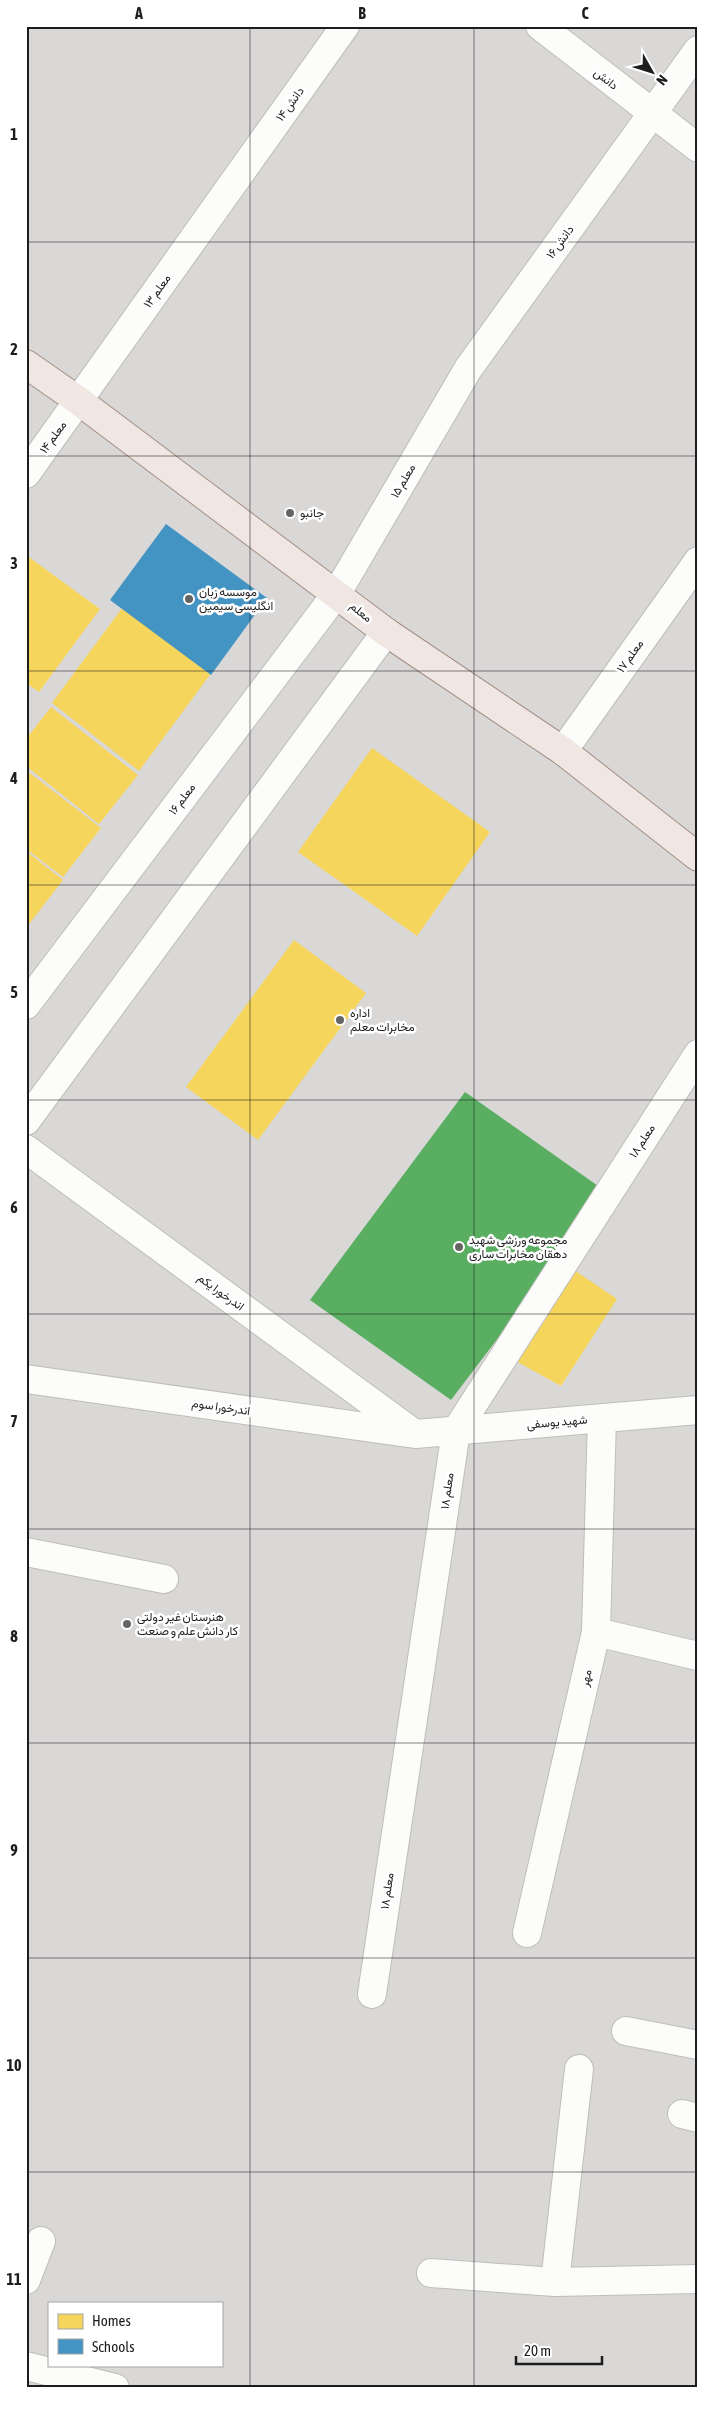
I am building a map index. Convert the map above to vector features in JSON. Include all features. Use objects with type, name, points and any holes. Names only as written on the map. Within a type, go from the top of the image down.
[{"type":"main road","name":"معلم","points":[[26,364],[80,401],[337,593],[386,632],[563,750],[698,857]]},
{"type":"street","name":"دانش ۱۴","points":[[234,181],[346,26]]},
{"type":"street","name":"دانش","points":[[540,26],[698,148]]},
{"type":"street","name":"دانش ۱۶","points":[[468,369],[698,50]]},
{"type":"street","name":"معلم ١٣","points":[[80,401],[234,181]]},
{"type":"street","name":"معلم ۱۵","points":[[337,593],[468,369]]},
{"type":"street","name":"معلم ۱۴","points":[[26,474],[80,401]]},
{"type":"street","name":"معلم ١٧","points":[[563,750],[698,561]]},
{"type":"street","name":"معلم ۱۶","points":[[26,1005],[337,593]]},
{"type":"street","points":[[26,1121],[386,632]]},
{"type":"street","name":"معلم ۱۸","points":[[372,1994],[456,1431],[698,1054]]},
{"type":"street","name":"اندرخورا یکم","points":[[26,1149],[415,1434]]},
{"type":"street","name":"اندرخورا سوم","points":[[26,1379],[415,1434]]},
{"type":"street","name":"شهید یوسفی","points":[[415,1434],[698,1410]]},
{"type":"street","name":"مهر","points":[[527,1933],[596,1632],[602,1418]]},
{"type":"street","points":[[26,1552],[164,1579]]},
{"type":"street","points":[[596,1632],[698,1656]]},
{"type":"street","points":[[626,2031],[698,2045]]},
{"type":"street","points":[[554,2282],[579,2070]]},
{"type":"street","points":[[26,2280],[41,2241]]},
{"type":"street","points":[[431,2273],[554,2282],[698,2279]]},
{"type":"street","points":[[26,2366],[115,2388]]},
{"type":"shaded area","points":[[26,26],[698,26],[698,2388],[26,2388]]},
{"type":"building: Homes","points":[[26,555],[100,609],[39,692],[26,683]]},
{"type":"building: Homes","points":[[125,604],[212,672],[139,771],[52,703]]},
{"type":"building: Homes","points":[[51,707],[138,775],[99,824],[26,766],[26,739]]},
{"type":"building: Homes","points":[[372,748],[490,832],[417,936],[298,852]]},
{"type":"building: Homes","points":[[26,770],[101,828],[63,877],[26,849]]},
{"type":"building: Homes","points":[[26,851],[63,880],[26,928]]},
{"type":"building: Homes","points":[[294,940],[366,993],[258,1140],[186,1087]]},
{"type":"building: Homes","points":[[571,1268],[617,1299],[561,1386],[514,1360]]},
{"type":"building: Schools","name":"موسسه زبان انگلیسی سیمین","points":[[166,524],[267,598],[211,675],[110,600]]},
{"type":"building: Public","name":"مجموعه ورزشی شهید دهقان مخابرات ساری","points":[[465,1092],[608,1193],[451,1400],[310,1300]]},
{"type":"place","name":"جانبو","points":[[290,513]]},
{"type":"place","name":"موسسه زبان انگلیسی سیمین","points":[[189,599]]},
{"type":"place","name":"اداره مخابرات معلم","points":[[340,1020]]},
{"type":"place","name":"مجموعه ورزشی شهید دهقان مخابرات ساری","points":[[459,1247]]},
{"type":"place","name":"هنرستان غیر دولتی کار دانش علم و صنعت","points":[[127,1624]]}]
